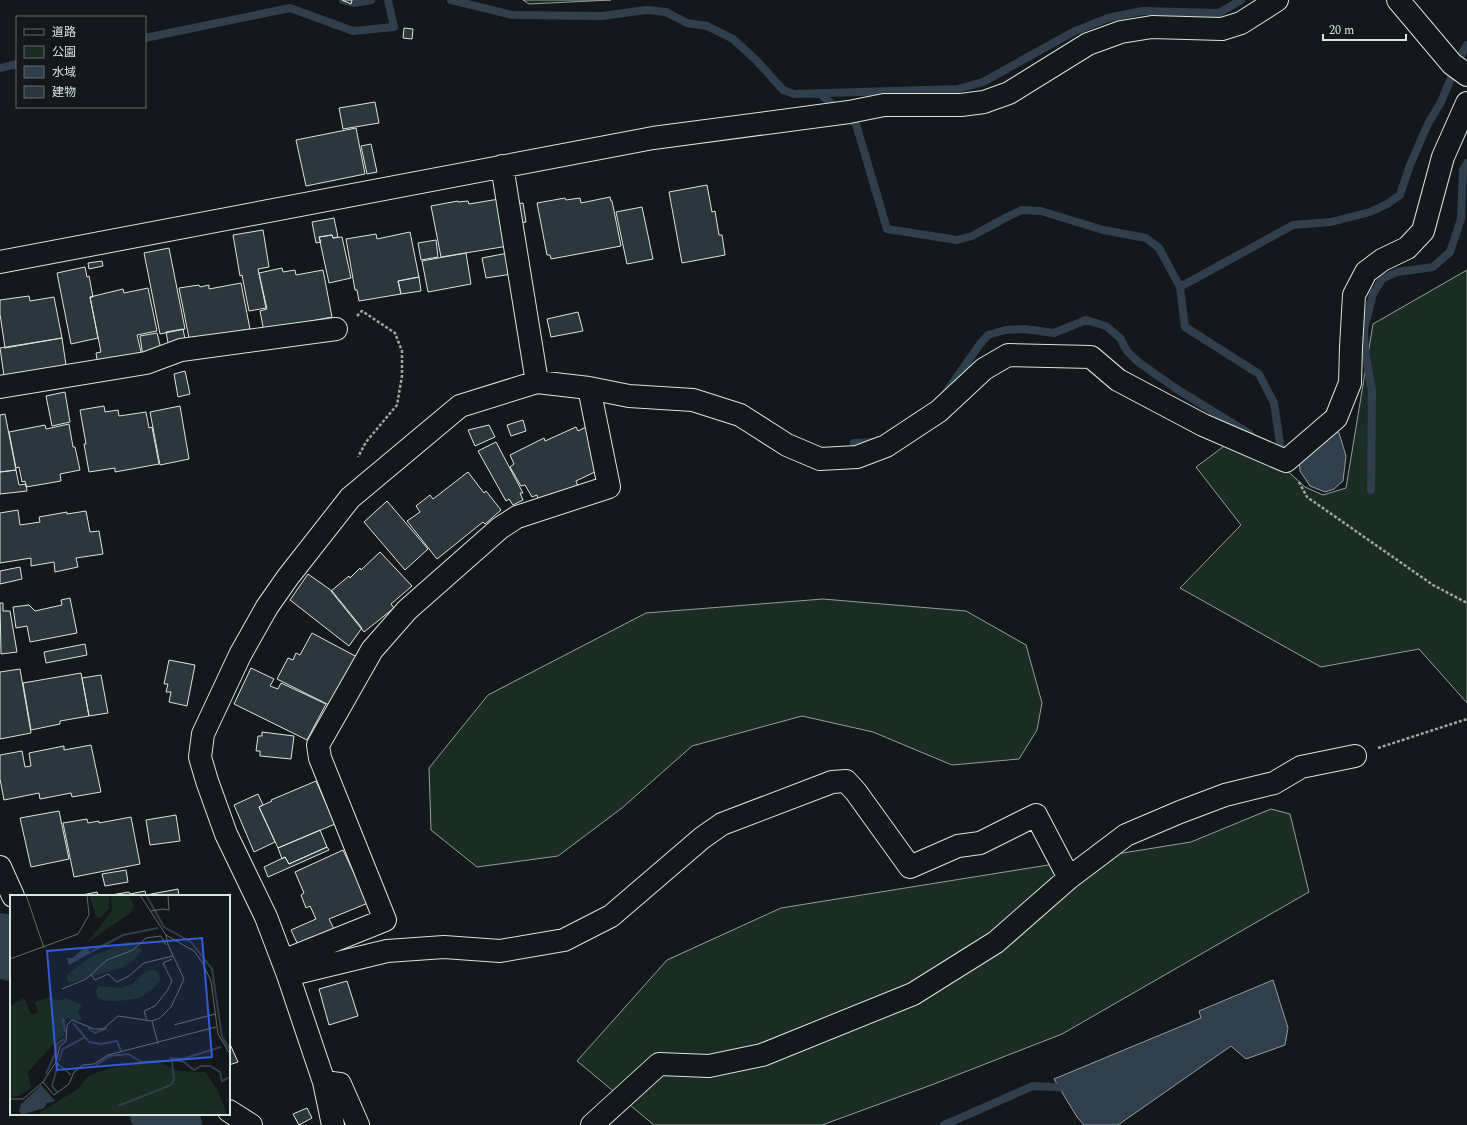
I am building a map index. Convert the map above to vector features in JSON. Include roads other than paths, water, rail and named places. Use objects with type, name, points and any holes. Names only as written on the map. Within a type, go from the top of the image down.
[{"type":"street","points":[[0,262],[654,138],[843,113],[884,105],[961,106],[984,102],[1009,93],[1088,44],[1121,32],[1152,26],[1222,29],[1240,23],[1277,0]]},
{"type":"street","points":[[1398,0],[1452,64],[1467,75]]},
{"type":"street","points":[[333,1125],[324,1082],[286,968],[266,917],[226,834],[200,757],[203,734],[240,654],[267,607],[288,576],[350,498],[460,406],[537,382],[589,388],[629,396],[693,400],[740,415],[787,445],[820,458],[857,457],[886,446],[939,411],[984,369],[1008,355],[1091,357],[1118,380],[1203,425],[1290,458],[1336,418],[1350,383],[1354,295],[1366,272],[1382,260],[1406,248],[1423,231],[1443,157],[1467,103]]},
{"type":"street","points":[[502,166],[537,382]]},
{"type":"street","points":[[0,387],[146,363],[181,350],[336,329]]},
{"type":"street","points":[[286,968],[385,920],[320,758],[318,745],[372,650],[407,610],[500,528],[517,517],[609,487],[589,388]]},
{"type":"street","points":[[592,1125],[659,1064],[709,1066],[762,1054],[913,994],[996,942],[1069,878],[1126,836],[1180,812],[1225,795],[1274,783],[1301,767],[1355,756]]},
{"type":"street","points":[[286,968],[387,952],[444,947],[500,951],[564,940],[611,916],[702,838],[722,824],[832,782],[846,781],[856,792],[910,867],[958,846],[980,843],[1036,815],[1069,878]]},
{"type":"street","points":[[0,867],[13,895]]},
{"type":"street","points":[[324,1082],[340,1084],[358,1125]]},
{"type":"street","points":[[230,1112],[251,1125]]},
{"type":"water","points":[[1330,429],[1339,433],[1346,456],[1343,481],[1334,489],[1325,492],[1310,486],[1300,471],[1299,457]]},
{"type":"water","points":[[1273,980],[1288,1028],[1285,1045],[1246,1059],[1231,1046],[1118,1125],[1084,1125],[1077,1117],[1054,1079],[1201,1018],[1199,1011]]},
{"type":"waterway","points":[[343,0],[355,3],[371,0]]},
{"type":"waterway","points":[[146,38],[290,8],[353,31],[394,27],[388,0]]},
{"type":"waterway","points":[[451,0],[513,15],[602,16],[646,10],[666,12],[687,23],[707,26],[733,39],[757,61],[783,90],[794,94],[958,89],[983,82],[1073,32],[1108,18],[1142,11],[1219,13],[1241,0]]},
{"type":"waterway","points":[[1459,59],[1467,45]]},
{"type":"waterway","points":[[0,68],[16,64]]},
{"type":"waterway","points":[[819,93],[856,124],[887,229],[957,240],[972,236],[1022,210],[1041,211],[1103,230],[1146,238],[1159,248],[1180,287],[1293,225],[1331,222],[1370,212],[1387,204],[1400,195],[1410,165],[1451,78]]},
{"type":"waterway","points":[[1371,490],[1372,390],[1365,351],[1364,329],[1373,294],[1382,279],[1397,272],[1433,267],[1450,252],[1461,219],[1463,170],[1467,163]]},
{"type":"waterway","points":[[1180,287],[1185,327],[1259,374],[1274,403],[1281,450],[1286,455]]},
{"type":"waterway","points":[[947,391],[988,335],[1005,330],[1025,329],[1054,333],[1086,320],[1106,326],[1120,338],[1127,351],[1137,361],[1175,388],[1250,434]]},
{"type":"waterway","points":[[854,443],[872,442]]},
{"type":"waterway","points":[[0,938],[10,954]]},
{"type":"waterway","points":[[944,1125],[1033,1086],[1070,1088]]},
{"type":"waterway","points":[[157,1115],[177,1125]]}]
